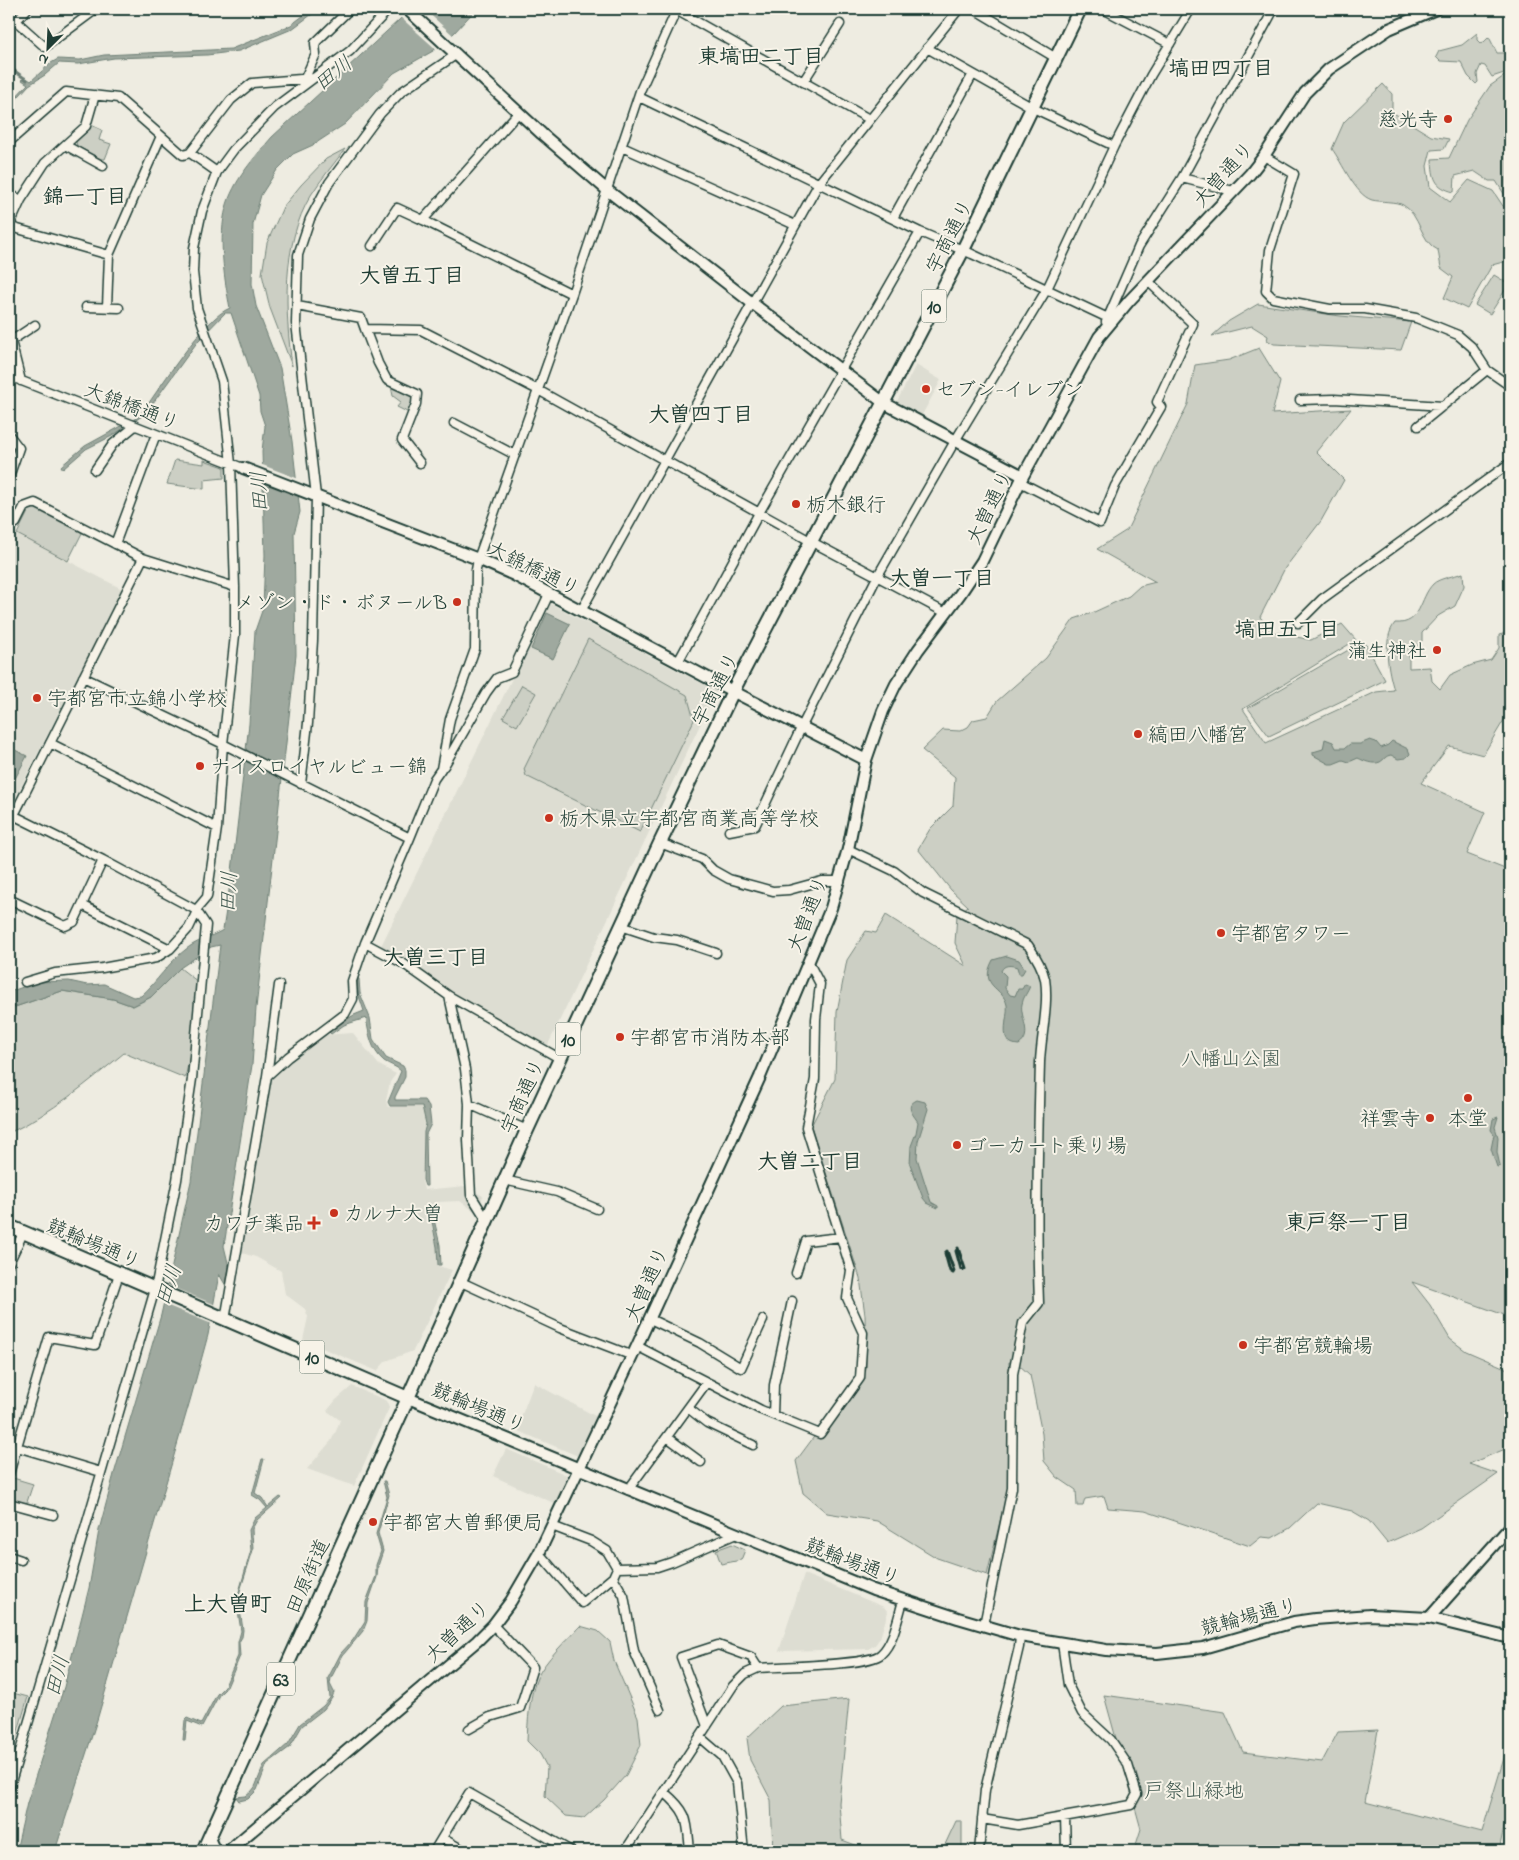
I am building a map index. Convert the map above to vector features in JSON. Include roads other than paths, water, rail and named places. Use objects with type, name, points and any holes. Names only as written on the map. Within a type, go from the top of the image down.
[{"type":"main road","name":"宇商通り","points":[[408,1398],[559,1058],[734,691],[963,250],[1080,9]]},
{"type":"main road","name":"競輪場通り","points":[[9,1226],[159,1291]]},
{"type":"main road","name":"10","points":[[159,1291],[221,1318]]},
{"type":"main road","name":"競輪場通り","points":[[221,1318],[408,1398]]},
{"type":"main road","name":"田原街道","points":[[203,1851],[408,1398]]},
{"type":"street","points":[[28,9],[12,19],[45,47],[94,9]]},
{"type":"street","points":[[309,78],[316,54],[315,42],[350,9]]},
{"type":"street","points":[[24,982],[56,972],[102,968],[156,958],[170,949],[189,928],[196,910],[207,897],[226,746],[235,635],[235,588],[231,464],[222,381],[197,308],[193,272],[194,248],[202,210],[217,172],[234,149],[275,108],[309,78],[350,51],[389,9]]},
{"type":"street","points":[[407,9],[607,190],[752,304],[884,403],[1100,523],[1116,486],[1161,407],[1157,402],[1193,324],[1148,281]]},
{"type":"street","points":[[581,610],[819,183],[959,9]]},
{"type":"street","points":[[974,9],[1056,58]]},
{"type":"street","points":[[1103,9],[1170,44]]},
{"type":"street","points":[[729,831],[755,826],[802,726],[877,577],[955,441],[1047,289],[1114,146],[1151,75],[1191,9]]},
{"type":"street","points":[[1099,337],[1139,246],[1182,178],[1274,9]]},
{"type":"street","name":"大曽通り","points":[[228,1851],[477,1641],[493,1625],[512,1601],[540,1552],[650,1319],[760,1077],[831,908],[848,849],[866,760],[896,684],[982,561],[1022,479],[1099,337],[1148,281],[1264,156],[1306,93],[1329,69],[1389,29],[1436,9]]},
{"type":"street","points":[[441,769],[450,719],[475,649],[476,570],[478,559],[572,294],[640,91],[676,10],[869,119]]},
{"type":"street","points":[[803,82],[840,24]]},
{"type":"street","points":[[927,48],[1033,108],[1114,146]]},
{"type":"street","points":[[301,784],[308,723],[313,640],[313,495],[296,323],[298,255],[310,219],[329,183],[380,114],[401,92],[455,52]]},
{"type":"street","points":[[893,218],[973,74]]},
{"type":"street","points":[[9,142],[66,92],[118,98],[182,155],[190,153],[231,100],[252,84],[309,78]]},
{"type":"street","points":[[9,236],[21,200],[44,163],[86,126],[95,95]]},
{"type":"street","points":[[639,97],[920,232],[963,250],[1108,318]]},
{"type":"street","points":[[423,220],[519,112]]},
{"type":"street","points":[[107,307],[108,255],[161,136]]},
{"type":"street","points":[[65,145],[102,166]]},
{"type":"street","points":[[622,147],[795,225]]},
{"type":"street","points":[[190,153],[217,172]]},
{"type":"street","points":[[1264,156],[1294,174],[1270,250],[1266,291],[1273,298],[1330,309],[1365,309],[1416,318],[1458,335],[1472,347],[1487,370],[1510,386]]},
{"type":"street","points":[[1182,178],[1233,191]]},
{"type":"street","points":[[9,194],[21,200]]},
{"type":"street","points":[[372,246],[397,208],[572,294]]},
{"type":"street","points":[[11,227],[108,255]]},
{"type":"street","points":[[678,662],[759,513],[920,232]]},
{"type":"street","points":[[297,306],[361,318],[378,363],[387,380],[417,394],[416,404],[402,440],[420,462]]},
{"type":"street","points":[[86,307],[119,308]]},
{"type":"street","points":[[21,381],[11,340],[35,325]]},
{"type":"street","points":[[365,329],[421,330],[538,390],[812,542],[946,613]]},
{"type":"street","points":[[1418,426],[1487,370]]},
{"type":"street","name":"大錦橋通り","points":[[9,376],[478,559],[581,610],[866,760]]},
{"type":"street","points":[[1300,400],[1334,399],[1442,406]]},
{"type":"street","points":[[454,423],[515,455]]},
{"type":"street","points":[[95,470],[113,444],[135,426]]},
{"type":"street","points":[[115,544],[156,434]]},
{"type":"street","points":[[9,435],[19,448],[9,477]]},
{"type":"street","points":[[1298,623],[1322,599],[1510,463]]},
{"type":"street","points":[[9,526],[16,523],[24,507],[35,503],[143,558],[235,588]]},
{"type":"street","points":[[9,825],[11,814],[50,743],[143,558]]},
{"type":"street","points":[[267,1076],[288,1057],[345,1014],[353,999],[352,981],[365,943],[434,779],[460,741],[486,693],[497,678],[512,672],[549,594]]},
{"type":"street","points":[[83,678],[226,746],[410,838]]},
{"type":"street","points":[[50,743],[217,828]]},
{"type":"street","points":[[9,1788],[101,1472],[159,1291],[192,1079],[206,925],[196,910],[103,860],[11,814]]},
{"type":"street","points":[[660,844],[702,859],[713,870],[729,878],[773,891],[789,890],[822,881],[840,881]]},
{"type":"street","points":[[848,849],[894,871],[923,893],[1028,945],[1038,960],[1045,979],[1045,1009],[1040,1052],[1039,1098],[1037,1268],[1039,1303],[1023,1323],[1013,1374],[1012,1488],[984,1625]]},
{"type":"street","points":[[9,899],[65,926],[74,922],[103,860]]},
{"type":"street","points":[[82,905],[170,949]]},
{"type":"street","points":[[621,926],[654,937],[677,940],[716,953]]},
{"type":"street","points":[[365,943],[404,964],[449,996],[559,1058]]},
{"type":"street","points":[[637,1346],[773,1415],[820,1434],[860,1378],[863,1333],[847,1298],[851,1270],[806,1127],[815,1079],[816,1019],[820,984],[808,961]]},
{"type":"street","points":[[221,1318],[267,1076],[279,985]]},
{"type":"street","points":[[449,996],[465,1068],[469,1104],[468,1140],[471,1195],[486,1219]]},
{"type":"street","points":[[469,1104],[527,1130]]},
{"type":"street","points":[[504,1180],[557,1192],[597,1209]]},
{"type":"street","points":[[9,1263],[23,1233]]},
{"type":"street","points":[[796,1273],[806,1241],[841,1237]]},
{"type":"street","points":[[9,1474],[49,1337],[95,1345],[119,1274]]},
{"type":"street","points":[[460,1281],[560,1328],[632,1356]]},
{"type":"street","points":[[773,1415],[774,1384],[792,1302]]},
{"type":"street","points":[[650,1319],[700,1343],[741,1368],[763,1320]]},
{"type":"street","points":[[628,1490],[707,1382]]},
{"type":"street","name":"競輪場通り","points":[[408,1398],[835,1575],[904,1601],[1020,1636],[1124,1652],[1157,1653],[1204,1648],[1278,1626],[1315,1619],[1370,1615],[1429,1618],[1510,1638]]},
{"type":"street","points":[[688,1408],[707,1423],[753,1445]]},
{"type":"street","points":[[667,1437],[701,1462]]},
{"type":"street","points":[[17,1447],[101,1472]]},
{"type":"street","points":[[9,1503],[53,1515]]},
{"type":"street","points":[[552,1526],[591,1542],[607,1551],[617,1568]]},
{"type":"street","points":[[1429,1618],[1510,1527]]},
{"type":"street","points":[[617,1568],[657,1567],[736,1534]]},
{"type":"street","points":[[540,1552],[582,1602],[613,1577],[617,1568]]},
{"type":"street","points":[[9,1556],[22,1560]]},
{"type":"street","points":[[613,1577],[624,1596],[634,1651],[660,1710]]},
{"type":"street","points":[[625,1851],[733,1686],[745,1674],[758,1668],[863,1661],[880,1655],[889,1644],[904,1601]]},
{"type":"street","points":[[469,1729],[490,1717],[520,1708],[533,1667],[493,1625]]},
{"type":"street","points":[[979,1851],[985,1790],[1020,1636]]},
{"type":"street","points":[[982,1819],[1018,1825],[1131,1806],[1137,1794],[1128,1765],[1111,1740],[1082,1713],[1068,1685],[1062,1643]]},
{"type":"street","points":[[707,1726],[681,1657],[718,1645],[750,1657],[758,1668]]},
{"type":"street","points":[[700,1738],[722,1756],[737,1783],[744,1851]]},
{"type":"street","points":[[664,1792],[677,1803],[687,1819],[690,1851]]},
{"type":"street","points":[[434,1851],[468,1793],[571,1851]]},
{"type":"street","points":[[1065,1817],[1066,1851]]},
{"type":"street","points":[[209,1838],[213,1846],[219,1851]]},
{"type":"street","points":[[442,1838],[465,1851]]},
{"type":"water","points":[[312,9],[319,9],[292,29],[239,51],[207,55],[114,58],[78,64],[59,63],[29,85],[9,107],[9,104],[28,84],[22,80],[25,77],[31,81],[58,59],[80,60],[104,55],[231,49],[291,25]]},
{"type":"water","name":"田川","points":[[411,9],[476,9],[454,33],[433,51],[394,73],[345,124],[313,145],[293,154],[277,170],[261,195],[253,224],[252,284],[256,306],[280,368],[292,441],[300,512],[294,533],[296,655],[256,1008],[252,1065],[224,1246],[229,1267],[226,1286],[219,1274],[208,1335],[191,1397],[97,1720],[55,1851],[16,1851],[27,1803],[64,1687],[89,1588],[99,1530],[114,1474],[161,1315],[191,1181],[220,945],[211,947],[180,968],[151,997],[133,1006],[113,999],[62,991],[9,1009],[9,992],[37,982],[69,981],[87,985],[104,984],[133,997],[141,996],[185,950],[223,930],[232,871],[249,724],[255,631],[263,608],[265,555],[262,451],[265,426],[260,411],[259,396],[231,313],[225,313],[198,341],[145,414],[112,436],[86,449],[63,469],[61,466],[85,446],[138,417],[196,338],[220,314],[230,308],[224,271],[222,232],[229,198],[239,179],[272,137]]},
{"type":"water","points":[[547,613],[570,624],[553,659],[531,649]]},
{"type":"water","points":[[1325,739],[1333,742],[1336,748],[1345,748],[1350,744],[1360,744],[1370,740],[1376,742],[1381,748],[1392,741],[1408,749],[1410,754],[1406,758],[1398,759],[1389,755],[1377,763],[1358,758],[1349,762],[1343,760],[1329,764],[1313,755],[1313,752],[1323,749]]},
{"type":"water","points":[[9,747],[27,756],[9,790]]},
{"type":"water","points":[[1007,956],[1019,960],[1025,969],[1022,974],[1019,974],[1017,967],[1008,966],[1002,969],[1001,971],[1006,976],[1005,988],[1010,995],[1015,996],[1018,989],[1022,989],[1025,984],[1030,986],[1022,1004],[1026,1031],[1023,1041],[1019,1045],[1012,1044],[1008,1040],[1005,1030],[1007,1005],[1005,999],[990,982],[988,976],[993,960]]},
{"type":"water","points":[[357,978],[359,979],[360,993],[370,1018],[373,1039],[386,1058],[403,1066],[405,1070],[405,1077],[395,1100],[424,1100],[429,1107],[431,1124],[426,1134],[427,1186],[425,1186],[423,1180],[424,1132],[426,1124],[422,1106],[390,1106],[388,1102],[401,1071],[384,1061],[376,1052],[371,1041],[366,1018],[344,1025],[331,1034],[328,1031],[364,1011],[358,993]]},
{"type":"water","points":[[917,1100],[925,1102],[928,1109],[918,1141],[917,1158],[931,1202],[938,1206],[938,1208],[927,1203],[923,1198],[910,1164],[911,1146],[918,1122],[910,1107]]},
{"type":"water","points":[[1498,1117],[1495,1127],[1498,1137],[1497,1152],[1500,1166],[1497,1167],[1491,1149],[1494,1134],[1491,1130],[1493,1119]]},
{"type":"water","points":[[430,1211],[432,1211],[440,1245],[441,1265],[438,1265],[437,1247]]},
{"type":"water","points":[[262,1459],[264,1459],[255,1493],[262,1498],[268,1507],[280,1497],[282,1498],[257,1520],[252,1529],[253,1550],[240,1591],[239,1603],[243,1630],[239,1642],[240,1656],[227,1687],[219,1695],[202,1727],[187,1721],[185,1740],[183,1740],[185,1720],[187,1718],[201,1724],[217,1694],[225,1686],[238,1656],[238,1642],[241,1631],[237,1605],[239,1592],[251,1550],[249,1530],[255,1518],[267,1508],[252,1495]]},
{"type":"water","points":[[383,1481],[385,1481],[389,1495],[378,1533],[383,1551],[377,1577],[368,1603],[367,1621],[363,1631],[343,1655],[331,1678],[330,1684],[334,1692],[324,1709],[302,1726],[290,1747],[267,1764],[257,1790],[248,1799],[239,1801],[236,1797],[246,1796],[251,1792],[264,1765],[288,1744],[300,1724],[330,1698],[328,1678],[341,1653],[353,1640],[365,1621],[366,1602],[376,1576],[376,1565],[381,1551],[376,1534],[387,1497]]},
{"type":"waterway","points":[[9,67],[27,80]]},
{"type":"railway","points":[[958,1248],[965,1269],[964,1270],[961,1269],[956,1251],[958,1248]]},
{"type":"railway","points":[[947,1251],[954,1271],[953,1273],[950,1271],[945,1253],[947,1251]]},
{"type":"place","name":"慈光寺","points":[[1448,119]]},
{"type":"place","name":"セブン-イレブン","points":[[926,389]]},
{"type":"place","name":"栃木銀行","points":[[796,504]]},
{"type":"place","name":"メゾン・ド・ボヌールB","points":[[457,602]]},
{"type":"place","name":"蒲生神社","points":[[1437,650]]},
{"type":"place","name":"宇都宮市立錦小学校","points":[[37,698]]},
{"type":"place","name":"縞田八幡宮","points":[[1138,734]]},
{"type":"place","name":"ナイスロイヤルビュー錦","points":[[200,766]]},
{"type":"place","name":"栃木県立宇都宮商業高等学校","points":[[549,818]]},
{"type":"place","name":"宇都宮タワー","points":[[1221,933]]},
{"type":"place","name":"宇都宮市消防本部","points":[[620,1037]]},
{"type":"place","name":"本堂","points":[[1468,1098]]},
{"type":"place","name":"祥雲寺","points":[[1430,1118]]},
{"type":"place","name":"ゴーカート乗り場","points":[[957,1145]]},
{"type":"place","name":"カルナ大曽","points":[[334,1213]]},
{"type":"place","name":"カワチ薬品","points":[[314,1223]]},
{"type":"place","name":"宇都宮競輪場","points":[[1243,1345]]},
{"type":"place","name":"宇都宮大曽郵便局","points":[[373,1522]]},
{"type":"district","name":"東塙田二丁目","points":[[761,56]]},
{"type":"district","name":"塙田四丁目","points":[[1221,68]]},
{"type":"district","name":"錦一丁目","points":[[85,196]]},
{"type":"district","name":"大曽五丁目","points":[[412,275]]},
{"type":"district","name":"大曽四丁目","points":[[701,414]]},
{"type":"district","name":"大曽一丁目","points":[[942,578]]},
{"type":"district","name":"塙田五丁目","points":[[1287,629]]},
{"type":"district","name":"大曽三丁目","points":[[436,957]]},
{"type":"district","name":"大曽二丁目","points":[[810,1161]]},
{"type":"district","name":"東戸祭一丁目","points":[[1348,1222]]},
{"type":"district","name":"上大曽町","points":[[228,1603]]},
{"type":"park label","name":"八幡山公園","points":[[1231,1058]]},
{"type":"park label","name":"戸祭山緑地","points":[[1194,1790]]}]
